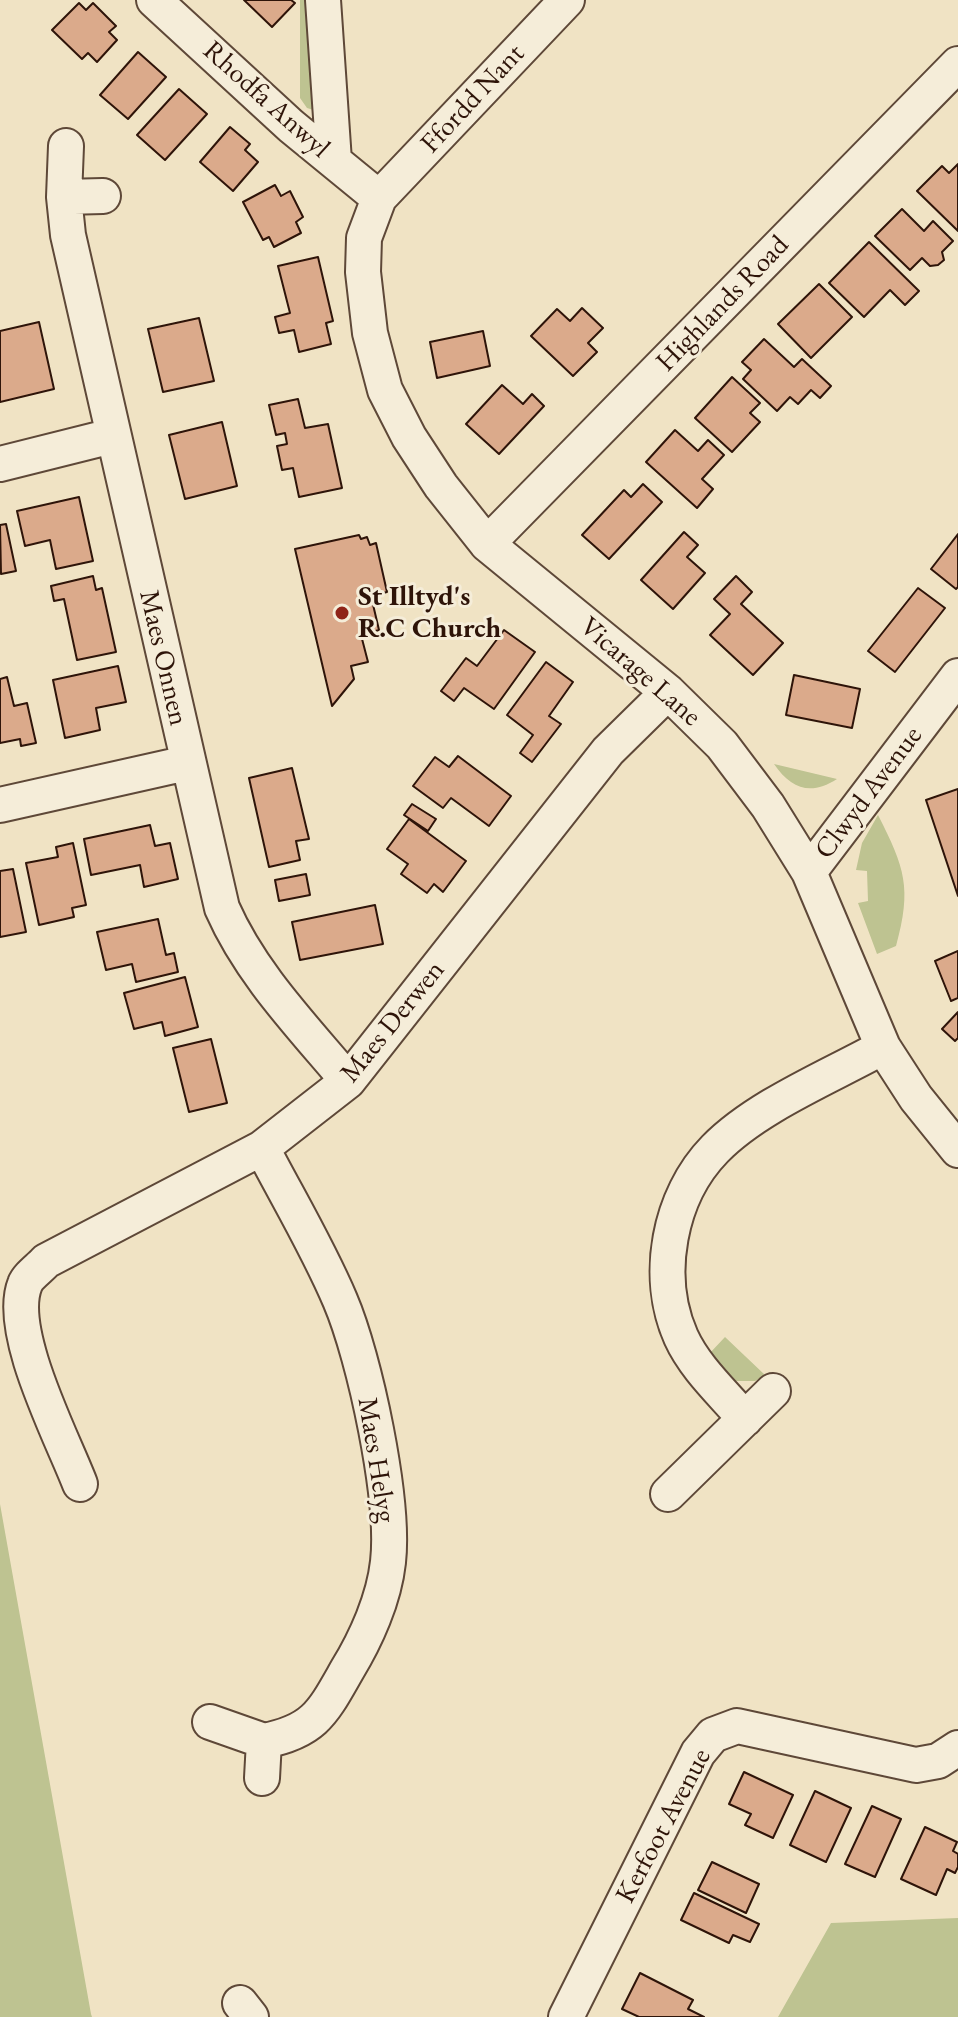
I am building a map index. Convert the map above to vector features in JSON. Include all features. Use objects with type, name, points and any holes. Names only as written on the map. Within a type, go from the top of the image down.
[{"type":"street","name":"Rhodfa Anwyl","points":[[154,0],[379,198]]},
{"type":"street","points":[[323,0],[334,161]]},
{"type":"street","name":"Ffordd Nant","points":[[379,198],[567,0]]},
{"type":"street","name":"Highlands Road","points":[[487,544],[958,64]]},
{"type":"street","name":"Maes Onnen","points":[[66,146],[64,197],[68,235],[222,908],[237,942],[257,973],[348,1081]]},
{"type":"street","points":[[64,197],[103,196]]},
{"type":"street","name":"Vicarage Lane","points":[[379,198],[364,238],[363,272],[370,333],[385,390],[409,437],[441,486],[487,544],[668,692],[722,745],[768,806],[809,872],[883,1047],[933,1121],[958,1150]]},
{"type":"street","points":[[0,464],[112,436]]},
{"type":"street","name":"Clwyd Avenue","points":[[809,872],[958,676]]},
{"type":"street","name":"Maes Derwen","points":[[80,1484],[31,1355],[20,1313],[25,1282],[46,1261],[262,1148],[348,1081],[608,751],[668,692]]},
{"type":"street","points":[[0,805],[187,763]]},
{"type":"street","points":[[745,1419],[702,1370],[681,1337],[667,1289],[671,1236],[687,1183],[716,1147],[760,1115],[883,1047]]},
{"type":"street","name":"Maes Helyg","points":[[262,1148],[340,1300],[358,1356],[387,1500],[389,1532],[388,1564],[358,1652],[321,1715],[305,1729],[264,1741]]},
{"type":"street","points":[[668,1494],[773,1391]]},
{"type":"street","points":[[210,1722],[264,1741],[262,1778]]},
{"type":"street","name":"Kerfoot Avenue","points":[[566,2017],[698,1753],[713,1735],[737,1726],[916,1765],[938,1761],[958,1748]]},
{"type":"green space","points":[[300,0],[317,0],[320,112],[307,108],[300,98]]},
{"type":"green space","points":[[774,764],[837,779],[819,787],[802,787],[787,779]]},
{"type":"green space","points":[[878,815],[900,864],[904,909],[896,946],[877,954],[858,903],[868,901],[867,871],[856,870],[862,843]]},
{"type":"green space","points":[[725,1337],[765,1375],[755,1381],[733,1381],[709,1354]]},
{"type":"green space","points":[[0,1504],[91,2014],[92,2017],[0,2017]]},
{"type":"green space","points":[[958,1918],[958,2017],[778,2017],[831,1923]]},
{"type":"building","points":[[244,0],[291,0],[295,3],[272,27]]},
{"type":"building","points":[[79,3],[86,10],[93,3],[116,26],[109,32],[117,40],[97,62],[88,53],[82,59],[52,30]]},
{"type":"building","points":[[138,52],[166,77],[128,119],[100,95]]},
{"type":"building","points":[[179,89],[207,114],[165,160],[137,135]]},
{"type":"building","points":[[230,127],[250,144],[245,150],[258,162],[233,191],[200,162]]},
{"type":"building","points":[[958,164],[958,231],[917,191],[942,166],[949,173]]},
{"type":"building","points":[[275,185],[281,196],[290,191],[303,217],[296,222],[301,233],[274,247],[269,237],[263,240],[243,202]]},
{"type":"building","points":[[902,209],[924,231],[933,221],[953,241],[942,252],[944,260],[938,265],[930,266],[922,258],[910,270],[875,236]]},
{"type":"building","points":[[869,242],[919,291],[905,305],[890,290],[864,317],[829,283]]},
{"type":"building","points":[[318,257],[333,321],[326,323],[331,344],[299,352],[294,330],[279,333],[275,317],[290,313],[278,266]]},
{"type":"building","points":[[819,284],[852,317],[811,358],[778,324]]},
{"type":"building","points":[[582,308],[603,328],[588,343],[597,352],[573,376],[531,336],[557,309],[570,321]]},
{"type":"building","points":[[199,318],[214,381],[163,392],[148,329]]},
{"type":"building","points":[[39,322],[54,389],[0,402],[0,331]]},
{"type":"building","points":[[483,331],[490,366],[437,378],[430,342]]},
{"type":"building","points":[[764,339],[794,367],[802,359],[831,386],[820,398],[811,390],[798,404],[790,397],[777,411],[743,379],[751,370],[742,362]]},
{"type":"building","points":[[732,377],[760,403],[750,413],[760,422],[732,452],[695,418]]},
{"type":"building","points":[[502,385],[523,404],[532,394],[544,406],[499,454],[466,424]]},
{"type":"building","points":[[298,399],[305,428],[328,424],[342,488],[299,497],[293,468],[282,470],[277,446],[287,444],[285,433],[276,435],[269,405]]},
{"type":"building","points":[[222,422],[237,486],[185,499],[169,435]]},
{"type":"building","points":[[675,430],[698,451],[708,440],[724,455],[702,479],[713,489],[697,508],[646,462]]},
{"type":"building","points":[[643,484],[662,502],[609,559],[582,535],[624,490],[631,497]]},
{"type":"building","points":[[79,497],[93,561],[56,569],[50,540],[25,546],[17,511]]},
{"type":"building","points":[[6,524],[16,571],[1,574],[0,525]]},
{"type":"building","points":[[684,532],[698,545],[687,557],[705,573],[673,609],[641,580]]},
{"type":"building","points":[[958,534],[958,587],[956,589],[931,569]]},
{"type":"building","name":"St Illtyd's R.C Church","points":[[359,535],[361,539],[367,537],[370,545],[376,543],[387,592],[371,596],[379,630],[361,635],[368,662],[351,666],[354,679],[332,706],[295,549]]},
{"type":"building","points":[[93,576],[96,590],[102,588],[116,652],[77,660],[64,599],[54,601],[51,586]]},
{"type":"building","points":[[736,576],[752,592],[741,604],[783,643],[753,675],[710,635],[730,614],[714,599]]},
{"type":"building","points":[[918,588],[945,608],[895,672],[868,651]]},
{"type":"building","points":[[504,630],[535,652],[494,709],[464,688],[454,701],[441,691],[466,658],[477,666]]},
{"type":"building","points":[[546,662],[573,682],[549,716],[561,724],[532,762],[520,753],[533,735],[507,715]]},
{"type":"building","points":[[118,666],[126,702],[96,708],[100,730],[65,738],[53,680]]},
{"type":"building","points":[[794,675],[860,689],[852,728],[786,715]]},
{"type":"building","points":[[7,677],[14,706],[27,703],[36,743],[21,746],[20,739],[0,743],[0,679]]},
{"type":"building","points":[[458,756],[511,796],[489,826],[451,798],[443,808],[413,786],[435,757],[449,767]]},
{"type":"building","points":[[292,768],[309,839],[296,841],[300,860],[269,867],[249,778]]},
{"type":"building","points":[[958,789],[958,896],[926,800]]},
{"type":"building","points":[[412,804],[436,819],[428,831],[404,815]]},
{"type":"building","points":[[409,819],[466,861],[443,892],[434,884],[427,893],[401,874],[408,864],[387,849]]},
{"type":"building","points":[[150,825],[155,846],[170,843],[178,879],[144,887],[140,865],[91,875],[84,839]]},
{"type":"building","points":[[73,843],[86,905],[72,908],[74,917],[39,925],[26,863],[58,857],[56,847]]},
{"type":"building","points":[[13,869],[26,932],[0,937],[0,871]]},
{"type":"building","points":[[306,874],[310,895],[279,901],[275,880]]},
{"type":"building","points":[[375,905],[383,944],[300,960],[292,922]]},
{"type":"building","points":[[158,919],[166,955],[174,953],[178,972],[136,982],[132,964],[106,970],[97,932]]},
{"type":"building","points":[[958,951],[958,998],[951,1001],[935,961]]},
{"type":"building","points":[[185,977],[198,1027],[165,1036],[162,1022],[134,1029],[124,993]]},
{"type":"building","points":[[958,1012],[958,1038],[955,1041],[942,1029]]},
{"type":"building","points":[[211,1039],[227,1103],[189,1112],[173,1048]]},
{"type":"building","points":[[744,1772],[793,1795],[773,1838],[745,1825],[751,1814],[729,1804]]},
{"type":"building","points":[[815,1791],[851,1808],[826,1862],[790,1845]]},
{"type":"building","points":[[872,1806],[901,1819],[875,1877],[845,1864]]},
{"type":"building","points":[[925,1827],[957,1842],[953,1851],[958,1854],[958,1867],[955,1873],[947,1869],[936,1895],[901,1879]]},
{"type":"building","points":[[712,1862],[759,1884],[746,1913],[698,1890]]},
{"type":"building","points":[[694,1893],[759,1924],[750,1942],[733,1935],[729,1943],[681,1920]]},
{"type":"building","points":[[640,1973],[693,2000],[688,2009],[704,2017],[639,2017],[622,2009]]},
{"type":"place","name":"St Illtyd's R.C Church","points":[[342,613]]}]
